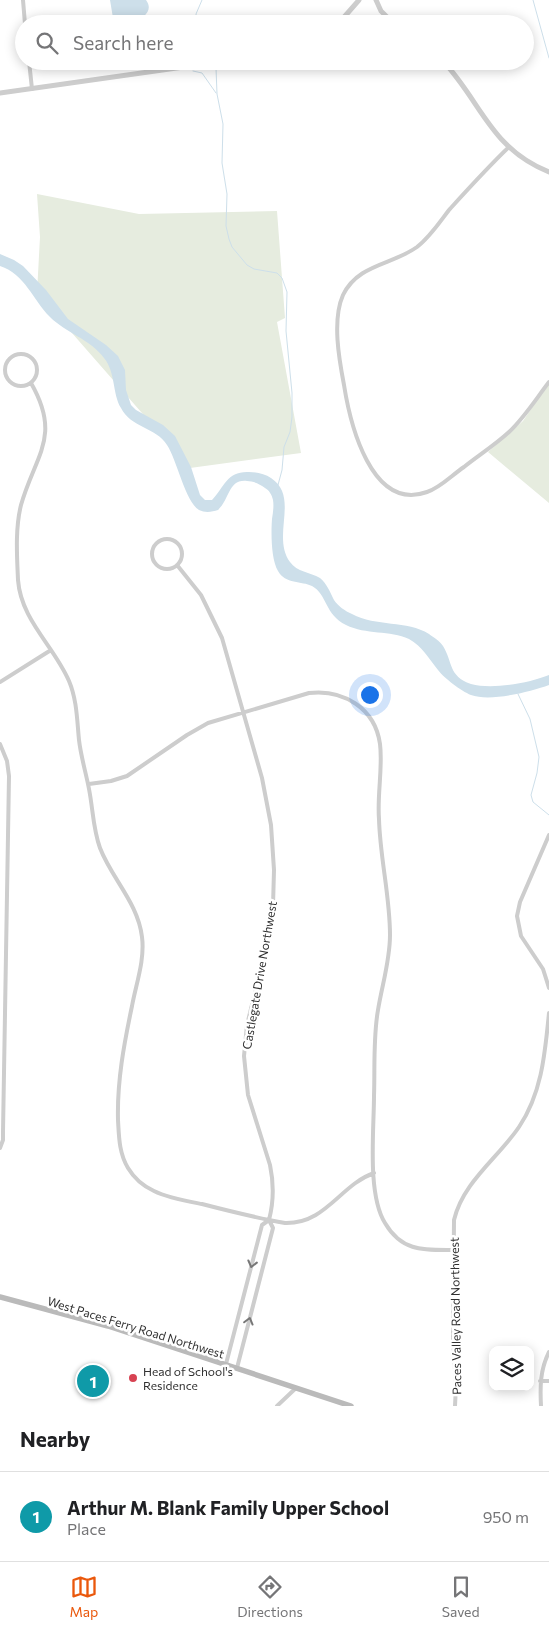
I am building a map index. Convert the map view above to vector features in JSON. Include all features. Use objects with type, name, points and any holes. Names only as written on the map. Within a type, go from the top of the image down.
[{"type":"main road","name":"West Paces Ferry Road Northwest","points":[[0,1297],[108,1326],[351,1406]]},
{"type":"street","points":[[23,0],[24,15]]},
{"type":"street","points":[[346,15],[359,0]]},
{"type":"street","points":[[376,0],[385,15]]},
{"type":"street","points":[[29,70],[32,88]]},
{"type":"street","points":[[0,93],[161,70]]},
{"type":"street","points":[[450,70],[494,132],[509,148],[532,164],[549,172]]},
{"type":"street","points":[[509,148],[474,182],[425,240],[407,253],[366,270],[348,287],[340,303],[337,321],[347,408],[354,431],[377,477],[393,490],[408,494],[418,494],[433,489],[510,431],[549,382]]},
{"type":"street","points":[[20,354],[30,356],[34,360],[36,374],[31,383],[21,386],[11,382],[6,373],[6,367],[10,358],[20,354]]},
{"type":"street","points":[[31,383],[43,408],[45,435],[42,454],[24,496],[19,516],[17,536],[18,582],[26,610],[66,674],[74,694],[81,752],[89,784],[94,826],[100,847],[110,869],[134,909],[140,923],[142,937],[142,960],[123,1046],[119,1078],[119,1140],[123,1159],[136,1179],[156,1193],[269,1220],[294,1224],[312,1219],[360,1180],[374,1173]]},
{"type":"street","points":[[167,539],[180,546],[182,556],[177,565],[169,568],[156,564],[152,555],[154,546],[167,539]]},
{"type":"street","name":"Castlegate Drive Northwest","points":[[177,565],[201,595],[217,625],[227,651],[266,796],[274,853],[271,923],[247,1025],[244,1056],[248,1095],[272,1177],[273,1197],[269,1220],[273,1228],[237,1368]]},
{"type":"street","points":[[0,682],[51,650]]},
{"type":"street","points":[[89,784],[111,781],[127,776],[199,728],[218,719],[244,711],[309,693],[331,692],[347,698],[361,707],[371,720],[378,735],[380,750],[378,820],[390,935],[388,959],[375,1034],[374,1173],[379,1211],[385,1224],[404,1244],[413,1248],[454,1250]]},
{"type":"street","points":[[0,744],[9,776],[4,1132],[0,1148]]},
{"type":"street","points":[[549,835],[520,902],[517,916],[521,936],[543,969],[549,988]]},
{"type":"street","name":"Paces Valley Road Northwest","points":[[455,1406],[456,1385],[453,1339],[454,1220],[461,1199],[468,1187],[520,1126],[532,1102],[541,1076],[549,1013]]},
{"type":"street","name":"Castlegate Drive Northwest","points":[[226,1364],[262,1225],[269,1220]]},
{"type":"street","points":[[541,1406],[540,1381],[549,1352]]},
{"type":"street","points":[[540,1381],[549,1381]]},
{"type":"street","points":[[277,1406],[296,1388]]},
{"type":"shaded area","points":[[37,194],[139,214],[277,211],[285,318],[277,322],[301,453],[190,468],[37,293],[40,237]]},
{"type":"shaded area","points":[[549,382],[549,503],[488,452],[523,421]]},
{"type":"water","points":[[110,0],[146,0],[149,7],[145,15],[112,15]]},
{"type":"water","points":[[0,254],[23,266],[46,290],[68,319],[106,345],[118,356],[125,370],[126,390],[131,405],[136,410],[163,425],[175,436],[191,467],[200,495],[205,500],[212,500],[227,480],[242,472],[264,474],[279,486],[284,495],[285,506],[283,541],[285,552],[290,562],[300,570],[320,578],[334,600],[342,608],[349,613],[371,621],[411,627],[429,634],[443,646],[458,677],[471,684],[480,686],[510,685],[549,675],[549,685],[499,697],[471,695],[444,677],[422,649],[409,639],[394,634],[354,628],[339,621],[317,590],[308,584],[294,582],[285,578],[278,571],[272,546],[273,500],[268,490],[254,482],[241,481],[233,486],[218,510],[204,512],[199,510],[185,489],[167,445],[157,434],[137,424],[125,415],[118,402],[112,376],[104,358],[92,346],[56,323],[50,317],[22,281],[9,270],[0,266]]},
{"type":"waterway","points":[[196,15],[202,0]]},
{"type":"waterway","points":[[533,0],[549,58]]},
{"type":"waterway","points":[[216,70],[217,94],[223,124],[222,163],[227,194],[226,226],[229,239],[232,247],[247,265],[254,269],[277,273],[282,278],[287,292],[286,331],[292,393],[292,417],[290,432],[284,447],[282,470],[278,485]]},
{"type":"waterway","points":[[193,71],[202,73],[216,93]]},
{"type":"waterway","points":[[518,694],[530,719],[539,757],[531,795],[533,802],[549,815]]},
{"type":"place","name":"Head of School's Residence","points":[[133,1378]]},
{"type":"place","name":"Arthur M. Blank Family Upper School","points":[[93,1381]]}]
